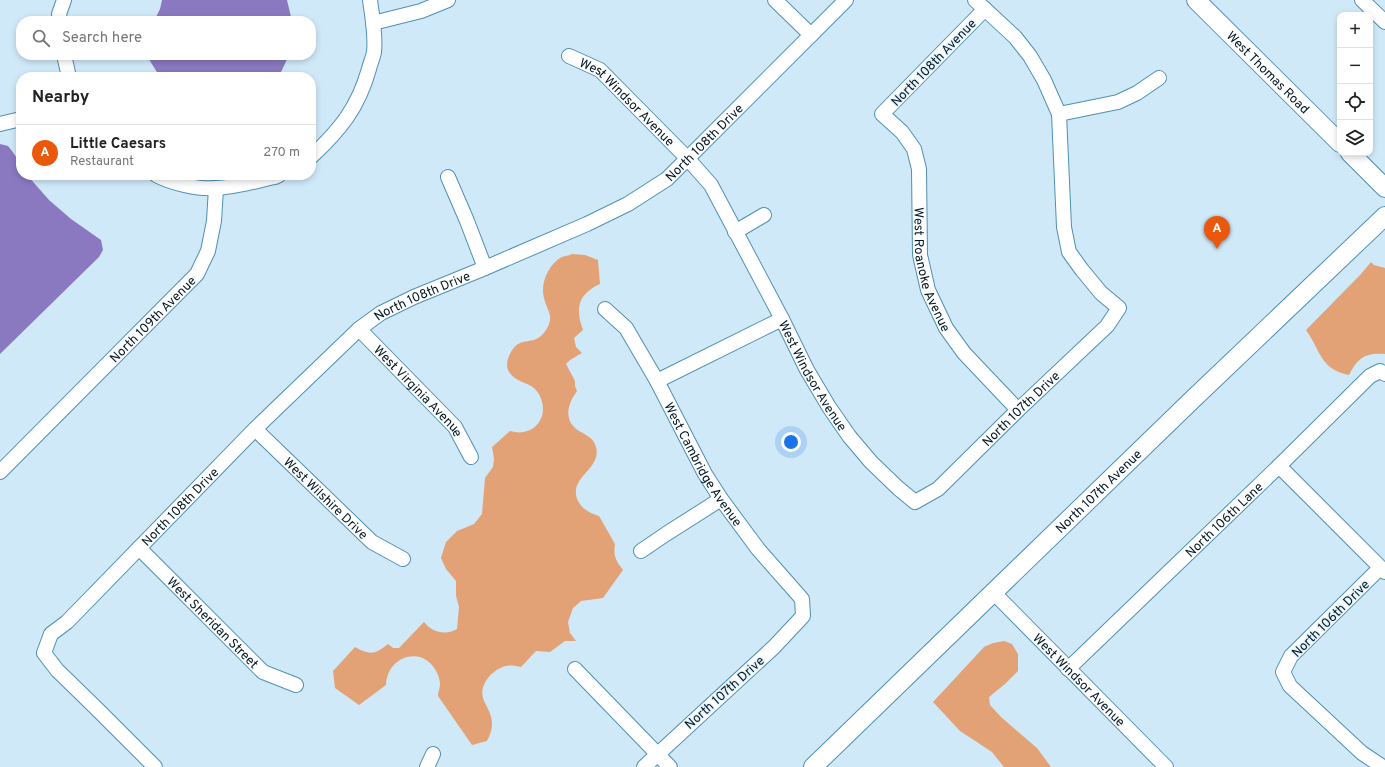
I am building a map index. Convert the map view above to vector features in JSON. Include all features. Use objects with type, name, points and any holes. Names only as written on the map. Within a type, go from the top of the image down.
[{"type":"main road","name":"West Thomas Road","points":[[1196,0],[1337,140]]},
{"type":"main road","points":[[1353,156],[1385,188]]},
{"type":"main road","name":"North 107th Avenue","points":[[812,767],[1385,216]]},
{"type":"street","points":[[59,16],[64,0]]},
{"type":"street","points":[[316,152],[333,136],[350,114],[364,87],[374,51],[370,0]]},
{"type":"street","points":[[373,23],[421,11],[448,0]]},
{"type":"street","points":[[776,0],[811,36]]},
{"type":"street","name":"North 108th Drive","points":[[155,767],[57,670],[44,653],[51,634],[67,622],[255,429],[359,329],[381,313],[408,299],[587,224],[628,204],[667,179],[846,0]]},
{"type":"street","points":[[1362,0],[1385,22]]},
{"type":"street","points":[[980,5],[1015,37],[1030,56],[1044,80],[1059,114],[1118,102],[1137,93],[1159,78]]},
{"type":"street","name":"North 108th Avenue","points":[[882,114],[980,5]]},
{"type":"street","name":"West Windsor Avenue","points":[[569,56],[600,70],[688,159],[711,185],[782,319],[806,370],[849,436],[871,462],[915,502]]},
{"type":"street","points":[[65,60],[68,72]]},
{"type":"street","name":"West Roanoke Avenue","points":[[882,114],[902,132],[914,149],[920,168],[920,255],[928,290],[946,328],[964,353],[1018,410]]},
{"type":"street","name":"North 107th Drive","points":[[915,502],[938,489],[1018,410],[1107,326],[1119,308],[1102,293],[1069,252],[1064,227],[1059,114]]},
{"type":"street","points":[[0,124],[16,120]]},
{"type":"street","points":[[448,177],[485,268]]},
{"type":"street","points":[[170,180],[193,186],[216,188],[259,180]]},
{"type":"street","name":"North 109th Avenue","points":[[0,472],[197,274],[208,251],[214,221],[216,188]]},
{"type":"street","points":[[735,232],[764,215]]},
{"type":"street","name":"West Cambridge Avenue","points":[[606,309],[626,328],[657,381],[705,474],[721,499],[758,549],[802,599],[803,616]]},
{"type":"street","points":[[657,381],[782,319]]},
{"type":"street","name":"West Virginia Avenue","points":[[359,329],[455,427],[471,457]]},
{"type":"street","name":"North 106th Lane","points":[[1068,669],[1279,466],[1370,376],[1383,373]]},
{"type":"street","name":"West Wilshire Drive","points":[[255,429],[372,542],[402,559]]},
{"type":"street","points":[[1279,466],[1383,570]]},
{"type":"street","points":[[641,551],[721,499]]},
{"type":"street","name":"West Sheridan Street","points":[[139,548],[263,672],[296,685]]},
{"type":"street","name":"North 106th Drive","points":[[1383,570],[1291,656],[1283,672],[1290,686],[1362,753],[1383,767]]},
{"type":"street","name":"West Windsor Avenue","points":[[993,592],[1166,767]]},
{"type":"street","name":"North 107th Drive","points":[[644,767],[774,647],[803,616]]},
{"type":"street","points":[[575,669],[670,767]]},
{"type":"street","points":[[427,767],[433,754]]},
{"type":"shaded area","points":[[162,0],[287,0],[291,16],[156,16]]},
{"type":"shaded area","points":[[287,60],[281,72],[157,72],[150,61]]},
{"type":"shaded area","points":[[0,144],[8,146],[16,156],[16,180],[31,180],[49,200],[71,219],[101,240],[103,250],[99,257],[0,354]]},
{"type":"shaded area","points":[[572,254],[585,255],[598,260],[600,284],[587,292],[580,302],[579,315],[583,330],[574,338],[576,347],[582,353],[566,364],[575,381],[577,391],[570,404],[568,413],[569,418],[574,427],[590,437],[596,447],[594,462],[580,479],[576,493],[578,501],[584,509],[599,516],[615,544],[614,552],[623,570],[603,598],[581,601],[573,608],[568,622],[570,633],[576,641],[565,641],[550,652],[536,651],[521,667],[506,666],[496,670],[488,678],[482,693],[483,699],[490,713],[492,729],[487,741],[472,745],[438,696],[440,681],[438,675],[432,665],[425,659],[417,656],[400,660],[393,666],[388,674],[386,685],[359,705],[335,688],[333,671],[355,647],[372,653],[388,644],[393,648],[399,648],[424,622],[439,632],[448,632],[457,629],[459,607],[456,596],[456,581],[446,569],[441,558],[446,542],[457,531],[474,524],[482,514],[485,478],[493,467],[494,458],[492,447],[510,431],[525,432],[530,430],[536,426],[541,418],[543,408],[540,395],[531,386],[516,379],[510,374],[507,361],[517,345],[538,338],[547,328],[550,318],[543,293],[544,281],[549,270],[556,261],[561,257]]},
{"type":"shaded area","points":[[1371,262],[1374,265],[1385,268],[1385,354],[1372,354],[1363,357],[1355,364],[1349,375],[1339,372],[1327,364],[1306,330]]},
{"type":"shaded area","points":[[1004,641],[1012,644],[1018,654],[1018,671],[989,697],[990,705],[1001,717],[1037,748],[1051,767],[1004,767],[992,752],[960,731],[933,702],[984,647],[993,643]]},
{"type":"place","name":"Little Caesars","points":[[1217,249]]}]
